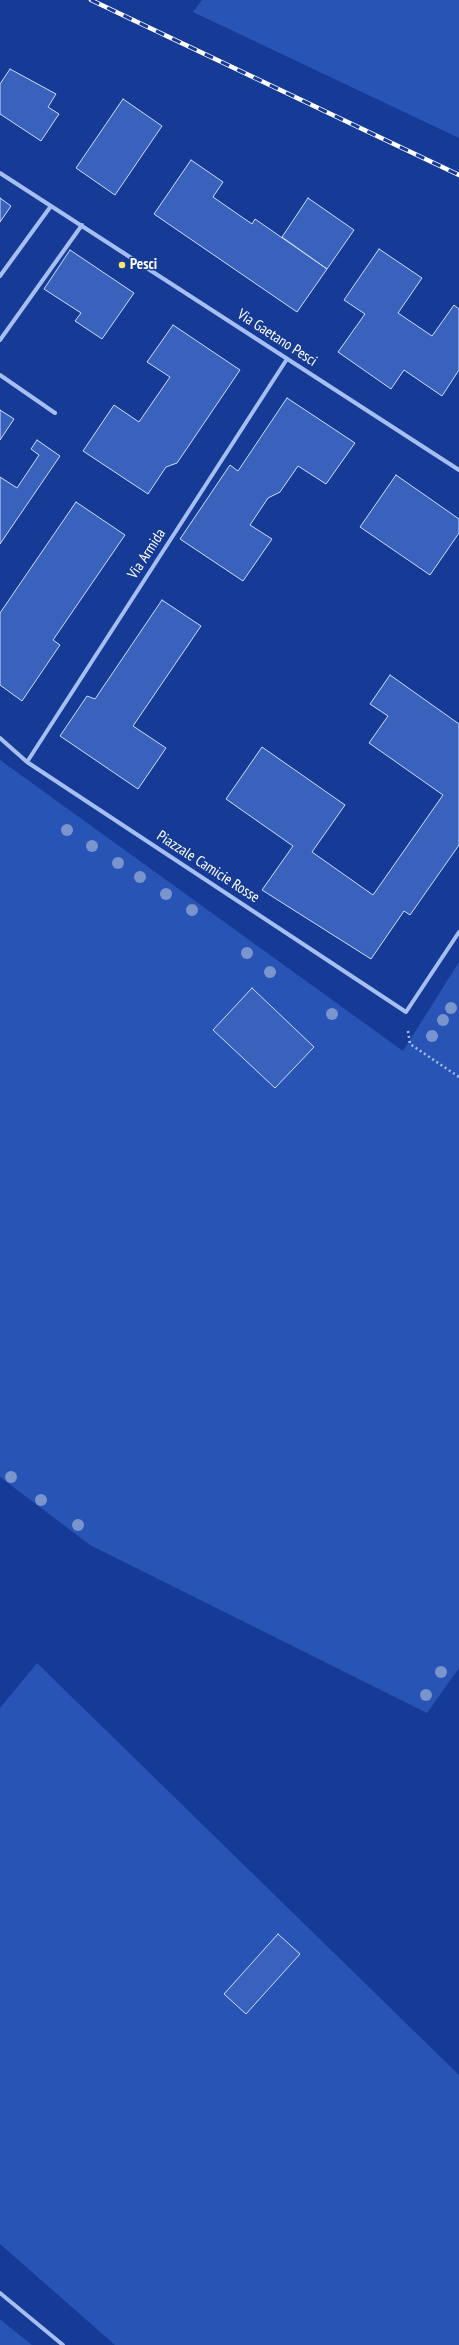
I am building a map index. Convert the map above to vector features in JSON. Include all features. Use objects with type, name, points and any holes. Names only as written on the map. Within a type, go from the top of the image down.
[{"type":"street","name":"Via Gaetano Pesci","points":[[0,172],[459,470]]},
{"type":"street","points":[[0,276],[51,206]]},
{"type":"street","points":[[0,340],[82,225]]},
{"type":"street","name":"Via Armida","points":[[27,762],[287,359]]},
{"type":"street","points":[[0,375],[55,413]]},
{"type":"street","name":"Piazzale Camicie Rosse","points":[[0,738],[27,762],[406,1012]]},
{"type":"street","points":[[406,1012],[459,932]]},
{"type":"street","points":[[0,2293],[63,2345]]},
{"type":"path","points":[[406,1012],[410,1044],[459,1077]]},
{"type":"shaded area","points":[[202,0],[459,0],[459,138],[193,12]]},
{"type":"shaded area","points":[[0,760],[403,1051],[459,962],[459,1668],[427,1713],[90,1545],[0,1477]]},
{"type":"shaded area","points":[[37,1663],[459,2075],[459,2345],[115,2345],[0,2244],[0,1708]]},
{"type":"shaded area","points":[[0,2319],[12,2329],[32,2345],[0,2345]]},
{"type":"building","points":[[10,69],[56,94],[48,107],[59,114],[41,141],[0,114],[0,84]]},
{"type":"building","points":[[123,99],[162,126],[115,195],[76,168]]},
{"type":"building","points":[[191,160],[223,182],[213,197],[252,224],[255,219],[327,269],[297,312],[154,214]]},
{"type":"building","points":[[0,198],[11,206],[0,222]]},
{"type":"building","points":[[308,198],[354,230],[327,269],[282,237]]},
{"type":"building","points":[[379,249],[422,278],[398,313],[432,336],[454,305],[459,309],[459,370],[442,396],[404,370],[391,389],[338,352],[365,314],[344,300]]},
{"type":"building","points":[[70,250],[134,293],[102,339],[75,321],[81,313],[44,289]]},
{"type":"building","points":[[173,325],[240,370],[177,463],[166,467],[148,494],[83,451],[114,405],[139,422],[170,377],[147,362]]},
{"type":"building","points":[[287,398],[355,443],[326,484],[298,466],[280,492],[268,498],[250,525],[272,539],[243,581],[180,539],[230,465],[238,471]]},
{"type":"building","points":[[0,410],[14,419],[0,440]]},
{"type":"building","points":[[37,440],[60,456],[0,544],[0,477],[17,488],[39,455],[31,449]]},
{"type":"building","points":[[396,475],[459,519],[459,533],[430,575],[360,527]]},
{"type":"building","points":[[76,502],[125,535],[53,640],[60,645],[22,701],[0,685],[0,613]]},
{"type":"building","points":[[162,600],[201,626],[133,726],[166,748],[138,789],[60,736],[87,696],[95,699]]},
{"type":"building","points":[[390,675],[459,724],[459,845],[410,915],[404,911],[371,959],[262,890],[293,846],[226,799],[262,747],[345,805],[312,852],[373,895],[443,795],[369,743],[388,716],[370,704]]},
{"type":"building","points":[[252,988],[314,1047],[275,1088],[213,1030]]},
{"type":"building","points":[[278,1934],[300,1954],[246,2014],[224,1994]]},
{"type":"railway","points":[[91,0],[459,175]]},
{"type":"place","name":"Pesci","points":[[122,265]]}]
